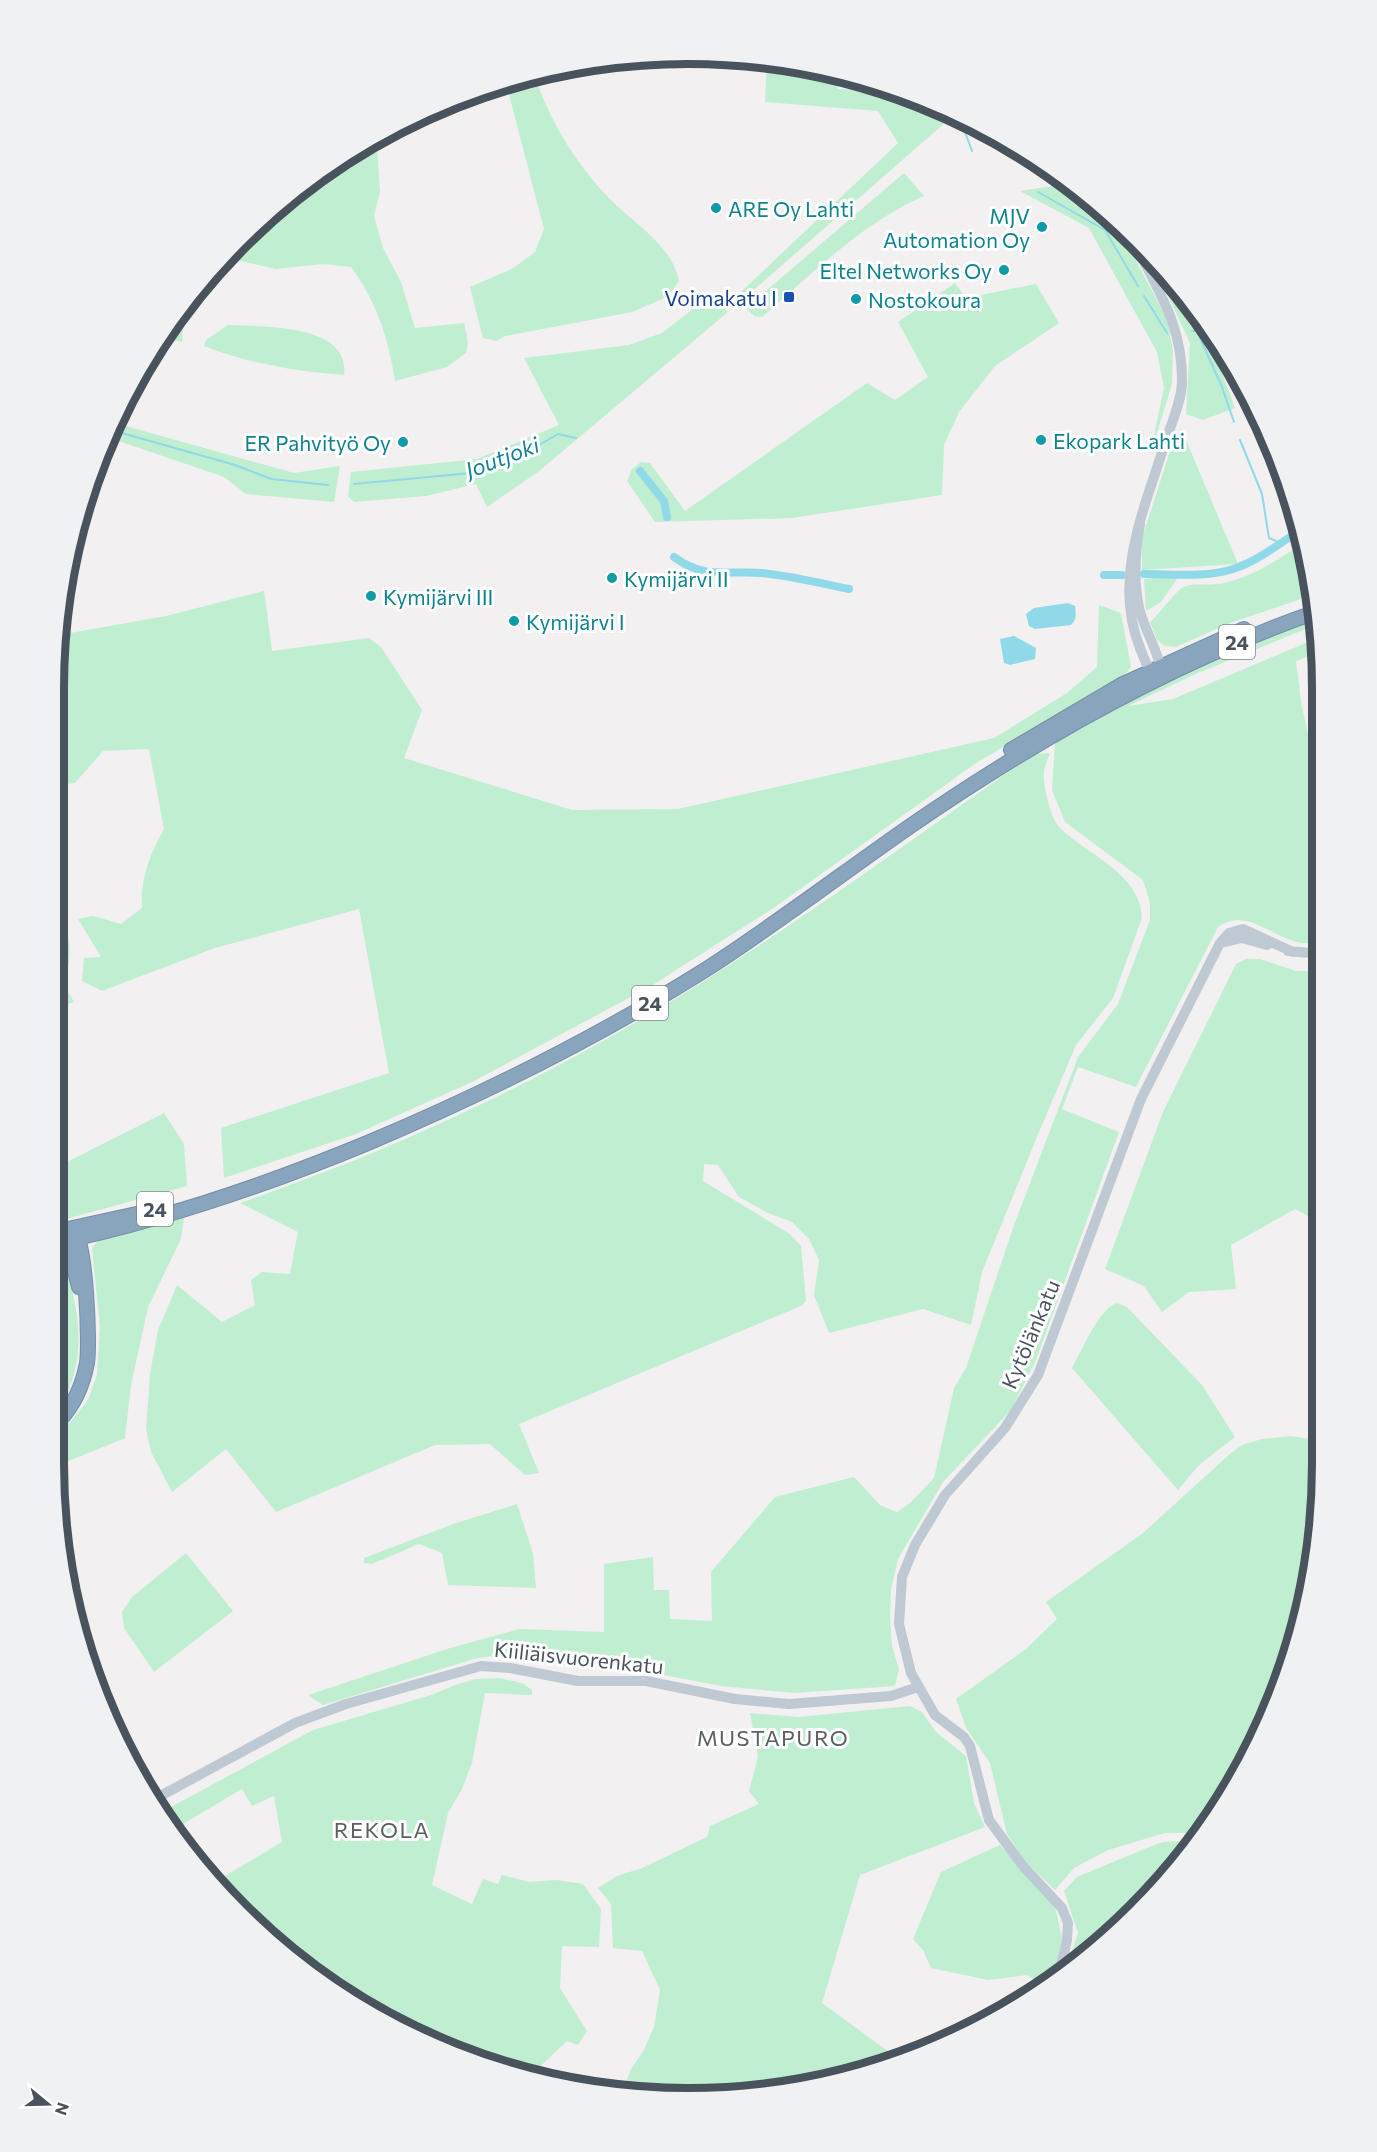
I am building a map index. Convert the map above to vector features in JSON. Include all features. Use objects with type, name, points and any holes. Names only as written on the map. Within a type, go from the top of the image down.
[{"type":"highway","name":"24","points":[[67,1236],[260,1186],[367,1143],[493,1088],[618,1022],[749,941],[912,825],[1157,671],[1210,642],[1307,606]]},
{"type":"highway","name":"24","points":[[1157,671],[1308,615]]},
{"type":"highway","points":[[64,1415],[72,1405],[83,1378],[88,1347],[87,1328],[67,1236]]},
{"type":"street","points":[[1146,264],[1176,327],[1181,349],[1182,386],[1140,524],[1135,562],[1137,595],[1142,621],[1157,671]]},
{"type":"street","name":"Kytölänkatu","points":[[1061,1964],[1068,1923],[1062,1908],[1023,1866],[989,1820],[970,1746],[958,1732],[935,1715],[918,1687],[906,1659],[899,1624],[899,1594],[907,1562],[945,1495],[1009,1422],[1038,1376],[1141,1099],[1223,939],[1236,930],[1243,929],[1255,937],[1293,952],[1312,953]]},
{"type":"street","name":"Kiiliäisvuorenkatu","points":[[161,1796],[295,1723],[346,1704],[481,1666],[510,1668],[578,1681],[646,1681],[735,1699],[789,1704],[891,1696],[918,1687]]},
{"type":"green space","points":[[767,70],[837,83],[838,89],[864,90],[947,121],[740,302],[730,293],[741,292],[898,143],[878,111],[765,102]]},
{"type":"green space","points":[[538,83],[556,125],[585,171],[609,198],[660,246],[675,268],[679,281],[667,297],[632,312],[505,336],[496,341],[483,338],[470,287],[512,269],[535,252],[544,229],[508,92]]},
{"type":"green space","points":[[377,148],[380,192],[374,216],[383,248],[401,282],[415,328],[464,323],[468,342],[466,353],[447,367],[395,381],[380,321],[368,293],[351,267],[323,264],[276,269],[236,260],[234,261],[277,219],[309,193]]},
{"type":"green space","points":[[904,173],[924,196],[901,207],[859,235],[819,266],[762,317],[754,316],[746,308]]},
{"type":"green space","points":[[1057,185],[1100,219],[1128,245],[1167,319],[1173,351],[1172,384],[1149,459],[1164,388],[1157,352],[1089,228],[1020,191]]},
{"type":"green space","points":[[1161,281],[1184,309],[1216,356],[1235,408],[1203,420],[1186,414],[1190,343]]},
{"type":"green space","points":[[955,283],[966,298],[1036,284],[1059,323],[995,366],[959,412],[944,445],[942,495],[792,518],[655,522],[627,481],[632,469],[641,462],[650,463],[685,511],[867,383],[895,400],[928,377],[898,322]]},
{"type":"green space","points":[[711,295],[728,312],[538,472],[487,507],[476,484],[426,496],[354,502],[348,496],[351,472],[477,459],[559,425],[524,358],[629,345],[662,333]]},
{"type":"green space","points":[[183,323],[182,342],[172,340]]},
{"type":"green space","points":[[228,325],[281,328],[319,337],[333,346],[342,358],[344,375],[273,366],[204,346],[206,340]]},
{"type":"green space","points":[[123,425],[294,473],[340,466],[334,502],[246,494],[224,477],[116,440]]},
{"type":"green space","points":[[1181,428],[1238,564],[1142,570],[1142,538],[1174,439]]},
{"type":"green space","points":[[1296,548],[1306,598],[1230,623],[1176,647],[1165,646],[1157,640],[1150,622],[1182,588],[1190,585],[1229,582],[1269,564]]},
{"type":"green space","points":[[1179,576],[1161,602],[1146,611],[1144,579]]},
{"type":"green space","points":[[264,591],[272,651],[369,638],[381,647],[422,710],[404,758],[572,810],[678,809],[994,738],[1067,693],[1097,667],[1099,605],[1121,613],[1131,667],[1124,676],[976,763],[775,907],[651,986],[474,1081],[356,1134],[224,1178],[221,1128],[389,1073],[359,909],[215,948],[102,991],[82,981],[84,958],[101,957],[78,919],[93,916],[121,924],[142,908],[147,867],[164,829],[149,749],[103,751],[75,783],[64,784],[64,688],[67,634],[166,616]]},
{"type":"green space","points":[[1308,621],[1309,628],[1200,672],[1128,706],[1173,699],[1310,641],[1311,655],[1296,661],[1301,702],[1312,753],[1312,943],[1286,939],[1257,925],[1238,920],[1218,927],[1136,1087],[1078,1067],[1062,1109],[1119,1132],[1036,1360],[1011,1410],[943,1482],[898,1559],[891,1590],[890,1617],[892,1646],[899,1669],[895,1686],[794,1693],[721,1686],[616,1666],[560,1665],[504,1655],[477,1658],[323,1705],[308,1695],[450,1648],[520,1629],[604,1632],[604,1564],[653,1557],[654,1590],[669,1590],[670,1619],[712,1621],[711,1572],[775,1497],[854,1477],[880,1505],[897,1512],[910,1503],[934,1478],[954,1388],[966,1368],[1013,1228],[1078,1057],[1118,1004],[1150,920],[1150,903],[1143,880],[1065,822],[1052,790],[1055,743],[1187,670]]},
{"type":"green space","points":[[1050,753],[1044,771],[1044,784],[1050,810],[1057,824],[1123,877],[1139,902],[1142,918],[1113,998],[1076,1045],[1039,1132],[982,1272],[971,1325],[923,1309],[829,1333],[814,1295],[819,1260],[809,1239],[792,1222],[768,1213],[739,1197],[718,1165],[704,1164],[703,1181],[790,1234],[801,1246],[806,1301],[801,1306],[519,1424],[539,1473],[525,1475],[490,1444],[435,1445],[276,1512],[226,1449],[172,1492],[151,1452],[146,1428],[150,1374],[158,1330],[177,1285],[222,1322],[255,1305],[251,1280],[262,1272],[290,1274],[298,1232],[240,1203],[328,1171],[416,1134],[501,1095],[585,1051],[644,1018],[758,946],[1034,754]]},
{"type":"green space","points":[[64,925],[70,950],[66,974],[64,975]]},
{"type":"green space","points":[[1246,959],[1260,959],[1296,971],[1312,971],[1312,1218],[1295,1209],[1231,1245],[1236,1289],[1189,1292],[1162,1312],[1144,1286],[1105,1269],[1163,1112],[1236,964]]},
{"type":"green space","points":[[64,992],[69,993],[74,1002],[64,1005]]},
{"type":"green space","points":[[164,1113],[184,1144],[187,1186],[64,1220],[64,1163]]},
{"type":"green space","points":[[185,1211],[181,1239],[148,1307],[131,1385],[125,1438],[64,1463],[64,1430],[88,1400],[97,1375],[100,1327],[92,1249],[98,1240]]},
{"type":"green space","points":[[64,1264],[76,1307],[79,1339],[78,1356],[64,1402]]},
{"type":"green space","points":[[1117,1303],[1127,1307],[1202,1385],[1235,1437],[1199,1465],[1178,1490],[1072,1368],[1098,1321],[1111,1306]]},
{"type":"green space","points":[[1290,1436],[1312,1439],[1311,1504],[1301,1585],[1279,1664],[1265,1702],[1229,1776],[1191,1833],[1165,1833],[1108,1850],[1074,1868],[1055,1890],[1026,1862],[1007,1834],[990,1763],[966,1728],[956,1699],[1026,1649],[1057,1619],[1046,1602],[1143,1533],[1231,1453],[1242,1445],[1262,1439]]},
{"type":"green space","points":[[517,1504],[533,1553],[536,1588],[448,1585],[442,1553],[419,1544],[372,1564],[364,1563],[364,1558],[456,1523]]},
{"type":"green space","points":[[186,1553],[233,1611],[154,1672],[124,1628],[122,1612],[132,1597]]},
{"type":"green space","points":[[499,1678],[522,1683],[532,1690],[532,1695],[485,1693],[472,1763],[462,1789],[448,1813],[432,1885],[472,1904],[483,1879],[498,1884],[502,1875],[529,1882],[557,1880],[583,1884],[601,1909],[599,1947],[562,1946],[560,1988],[587,2031],[578,2045],[567,2041],[538,2069],[450,2040],[376,2004],[309,1959],[247,1905],[222,1878],[282,1842],[274,1796],[252,1806],[242,1789],[181,1825],[169,1808],[313,1730],[431,1695],[476,1679]]},
{"type":"green space","points":[[910,1706],[922,1712],[936,1732],[966,1756],[974,1803],[985,1827],[860,1875],[822,2003],[891,2053],[810,2076],[770,2082],[688,2088],[625,2084],[654,2027],[660,1990],[642,1951],[613,1948],[611,1904],[598,1888],[617,1876],[642,1868],[707,1837],[710,1826],[759,1804],[749,1791],[758,1757],[750,1713],[799,1717]]},
{"type":"green space","points":[[1186,1841],[1130,1905],[1070,1958],[1078,1933],[1064,1891],[1077,1877],[1163,1842]]},
{"type":"green space","points":[[1000,1845],[1055,1906],[1062,1938],[1055,1968],[1036,1981],[1027,1975],[988,1980],[931,1968],[923,1950],[913,1939],[941,1872]]},
{"type":"water","points":[[1068,603],[1075,606],[1076,614],[1071,625],[1035,629],[1029,626],[1026,614],[1034,608]]},
{"type":"water","points":[[1014,636],[1036,648],[1035,659],[1010,665],[1004,663],[1000,639]]},
{"type":"waterway","points":[[965,132],[972,151]]},
{"type":"waterway","points":[[1038,192],[1105,230],[1138,286]]},
{"type":"waterway","points":[[1144,296],[1167,333]]},
{"type":"waterway","points":[[1192,331],[1197,331],[1222,387],[1234,422]]},
{"type":"waterway","name":"Joutjoki","points":[[120,433],[235,465],[271,479],[328,485]]},
{"type":"waterway","name":"Joutjoki","points":[[354,484],[471,473],[539,445],[558,434],[576,438]]},
{"type":"waterway","points":[[1240,440],[1262,494],[1269,538],[1281,543]]},
{"type":"waterway","name":"Joutjoki","points":[[640,471],[664,501],[667,517]]},
{"type":"waterway","name":"Joutjoki","points":[[1144,574],[1200,575],[1223,572],[1260,557],[1293,535]]},
{"type":"waterway","name":"Joutjoki","points":[[674,557],[696,569],[706,571],[773,574],[849,589]]},
{"type":"waterway","name":"Joutjoki","points":[[1104,575],[1122,575]]},
{"type":"place","name":"ARE Oy Lahti","points":[[716,208]]},
{"type":"place","name":"MJV Automation Oy","points":[[1042,227]]},
{"type":"place","name":"Eltel Networks Oy","points":[[1004,270]]},
{"type":"place","name":"Voimakatu I","points":[[789,297]]},
{"type":"place","name":"Nostokoura","points":[[856,299]]},
{"type":"place","name":"Ekopark Lahti","points":[[1041,440]]},
{"type":"place","name":"ER Pahvityö Oy","points":[[403,442]]},
{"type":"place","name":"Kymijärvi II","points":[[612,578]]},
{"type":"place","name":"Kymijärvi III","points":[[371,596]]},
{"type":"place","name":"Kymijärvi I","points":[[514,621]]},
{"type":"district","name":"MUSTAPURO","points":[[773,1737]]},
{"type":"district","name":"REKOLA","points":[[382,1829]]}]
